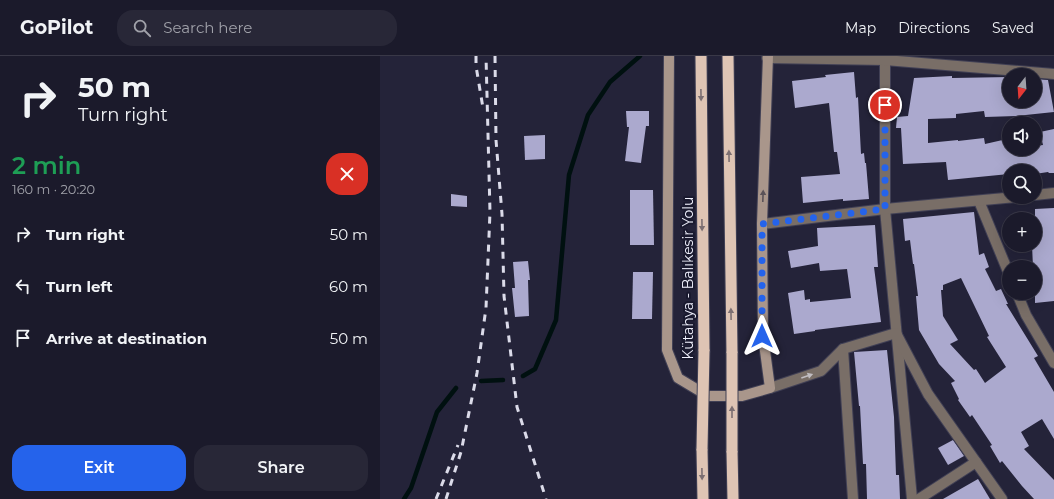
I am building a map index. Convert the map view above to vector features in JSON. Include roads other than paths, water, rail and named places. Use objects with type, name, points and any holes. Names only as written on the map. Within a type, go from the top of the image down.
[{"type":"highway","name":"Kütahya - Balıkesir Yolu","points":[[701,56],[704,351],[702,449],[703,499]]},
{"type":"highway","points":[[728,56],[733,499]]},
{"type":"main road","points":[[668,56],[668,350],[678,378],[708,396],[742,396],[770,388],[762,336],[762,224],[768,57]]},
{"type":"street","points":[[768,57],[885,58],[1054,74]]},
{"type":"street","points":[[885,58],[885,209],[912,499]]},
{"type":"street","points":[[1042,194],[1054,193]]},
{"type":"street","points":[[762,224],[885,209],[1002,199]]},
{"type":"street","points":[[979,201],[1003,260]]},
{"type":"street","points":[[1020,300],[1026,315],[1054,363]]},
{"type":"street","points":[[770,388],[821,371],[843,348],[896,333]]},
{"type":"street","points":[[896,333],[928,394],[1002,499]]},
{"type":"street","points":[[843,348],[853,499]]},
{"type":"street","points":[[919,499],[976,462]]},
{"type":"waterway","points":[[523,376],[535,369],[556,320],[569,175],[588,115],[610,82],[640,56]]},
{"type":"waterway","points":[[481,381],[503,380]]},
{"type":"waterway","points":[[404,499],[411,488],[437,412],[456,388]]},
{"type":"railway","points":[[476,56],[476,66],[483,108]]},
{"type":"railway","points":[[446,499],[461,452],[477,373],[486,308],[490,212],[486,56]]},
{"type":"railway","points":[[495,56],[496,140],[502,214],[504,296],[517,407],[546,499]]},
{"type":"railway","points":[[436,499],[458,445]]}]
